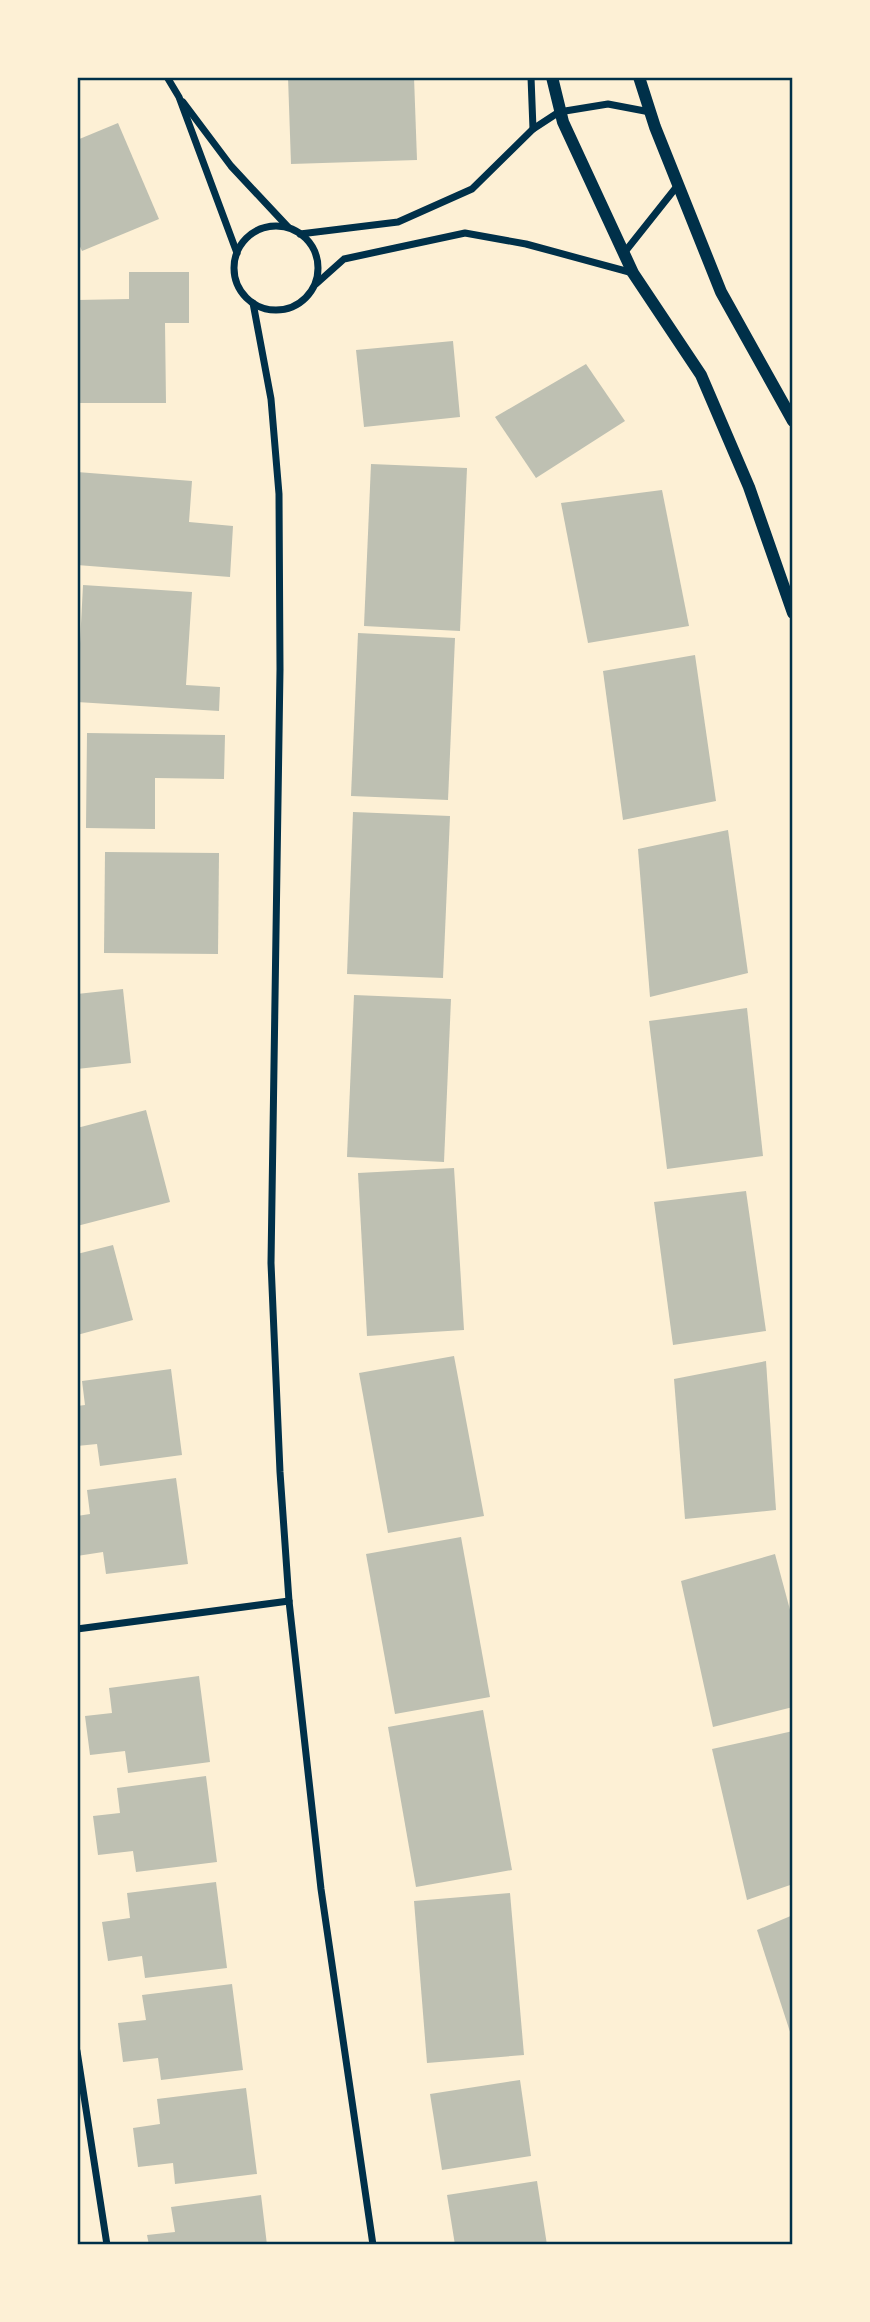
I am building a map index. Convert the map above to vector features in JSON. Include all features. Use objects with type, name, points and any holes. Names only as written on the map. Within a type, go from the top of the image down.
[{"type":"street","points":[[167,77],[178,97],[237,253]]},
{"type":"street","points":[[531,77],[533,129]]},
{"type":"street","points":[[552,77],[559,112],[633,273],[701,375],[749,487],[793,613]]},
{"type":"street","points":[[639,77],[650,112],[721,292],[793,421]]},
{"type":"street","points":[[178,97],[232,166],[288,228],[300,234],[310,244],[317,257],[316,284]]},
{"type":"street","points":[[300,234],[398,222],[472,189],[533,129],[559,112],[608,104],[650,112]]},
{"type":"street","points":[[624,253],[678,184]]},
{"type":"street","points":[[288,228],[264,228],[252,234],[237,253],[234,267],[243,294],[253,303],[265,308],[277,310],[300,303],[316,284],[344,259],[465,233],[526,244],[633,273]]},
{"type":"street","points":[[253,303],[271,399],[279,494],[280,668],[271,1263],[289,1601],[321,1889],[373,2245]]},
{"type":"street","points":[[77,1629],[289,1601]]},
{"type":"street","points":[[77,2051],[107,2245]]},
{"type":"building","points":[[288,77],[414,77],[417,160],[291,164]]},
{"type":"building","points":[[118,123],[159,219],[82,251],[77,240],[77,140]]},
{"type":"building","points":[[129,272],[189,272],[189,323],[165,323],[166,403],[77,403],[77,300],[129,299]]},
{"type":"building","points":[[453,341],[460,417],[364,427],[356,350]]},
{"type":"building","points":[[586,364],[625,421],[536,478],[495,417]]},
{"type":"building","points":[[371,464],[467,468],[460,631],[364,626]]},
{"type":"building","points":[[77,472],[192,481],[189,522],[233,526],[230,577],[77,565]]},
{"type":"building","points":[[662,490],[689,626],[588,643],[561,503]]},
{"type":"building","points":[[83,585],[192,592],[186,685],[220,687],[219,711],[77,702]]},
{"type":"building","points":[[358,633],[455,638],[448,800],[351,796]]},
{"type":"building","points":[[695,655],[716,801],[623,820],[603,671]]},
{"type":"building","points":[[87,733],[225,735],[224,779],[155,778],[155,829],[86,828]]},
{"type":"building","points":[[353,812],[450,816],[443,978],[347,974]]},
{"type":"building","points":[[728,830],[748,973],[650,997],[638,849]]},
{"type":"building","points":[[105,852],[219,853],[218,954],[104,953]]},
{"type":"building","points":[[123,989],[131,1063],[77,1069],[77,994]]},
{"type":"building","points":[[354,995],[451,999],[444,1162],[347,1157]]},
{"type":"building","points":[[747,1008],[763,1156],[667,1169],[649,1021]]},
{"type":"building","points":[[146,1110],[170,1202],[77,1226],[77,1150],[80,1149],[77,1128]]},
{"type":"building","points":[[454,1168],[464,1330],[367,1336],[358,1173]]},
{"type":"building","points":[[746,1191],[766,1331],[673,1345],[654,1202]]},
{"type":"building","points":[[113,1245],[133,1320],[77,1335],[77,1254]]},
{"type":"building","points":[[454,1356],[484,1516],[388,1533],[359,1373]]},
{"type":"building","points":[[766,1361],[776,1510],[685,1519],[674,1379]]},
{"type":"building","points":[[171,1369],[182,1455],[100,1466],[97,1444],[77,1446],[77,1406],[85,1405],[82,1381]]},
{"type":"building","points":[[176,1478],[188,1564],[106,1574],[103,1552],[77,1556],[77,1516],[90,1514],[87,1490]]},
{"type":"building","points":[[461,1537],[490,1697],[395,1714],[366,1554]]},
{"type":"building","points":[[775,1554],[793,1621],[793,1707],[713,1727],[681,1581]]},
{"type":"building","points":[[199,1676],[210,1762],[128,1773],[125,1751],[90,1755],[85,1716],[112,1713],[109,1688]]},
{"type":"building","points":[[483,1710],[512,1870],[416,1887],[388,1727]]},
{"type":"building","points":[[793,1731],[793,1884],[747,1900],[712,1749]]},
{"type":"building","points":[[206,1776],[217,1862],[136,1872],[133,1851],[98,1855],[93,1816],[120,1813],[117,1788]]},
{"type":"building","points":[[216,1882],[227,1968],[145,1978],[142,1956],[108,1961],[102,1922],[130,1918],[127,1893]]},
{"type":"building","points":[[510,1893],[524,2055],[427,2063],[414,1901]]},
{"type":"building","points":[[793,1915],[793,2038],[792,2038],[757,1930]]},
{"type":"building","points":[[232,1984],[243,2070],[161,2080],[158,2058],[123,2062],[118,2023],[146,2020],[142,1995]]},
{"type":"building","points":[[520,2080],[531,2156],[442,2170],[430,2094]]},
{"type":"building","points":[[246,2088],[257,2174],[175,2184],[173,2163],[138,2167],[133,2128],[160,2124],[157,2099]]},
{"type":"building","points":[[537,2181],[547,2245],[455,2245],[447,2195]]},
{"type":"building","points":[[261,2195],[267,2245],[149,2245],[147,2235],[175,2232],[171,2207]]}]
